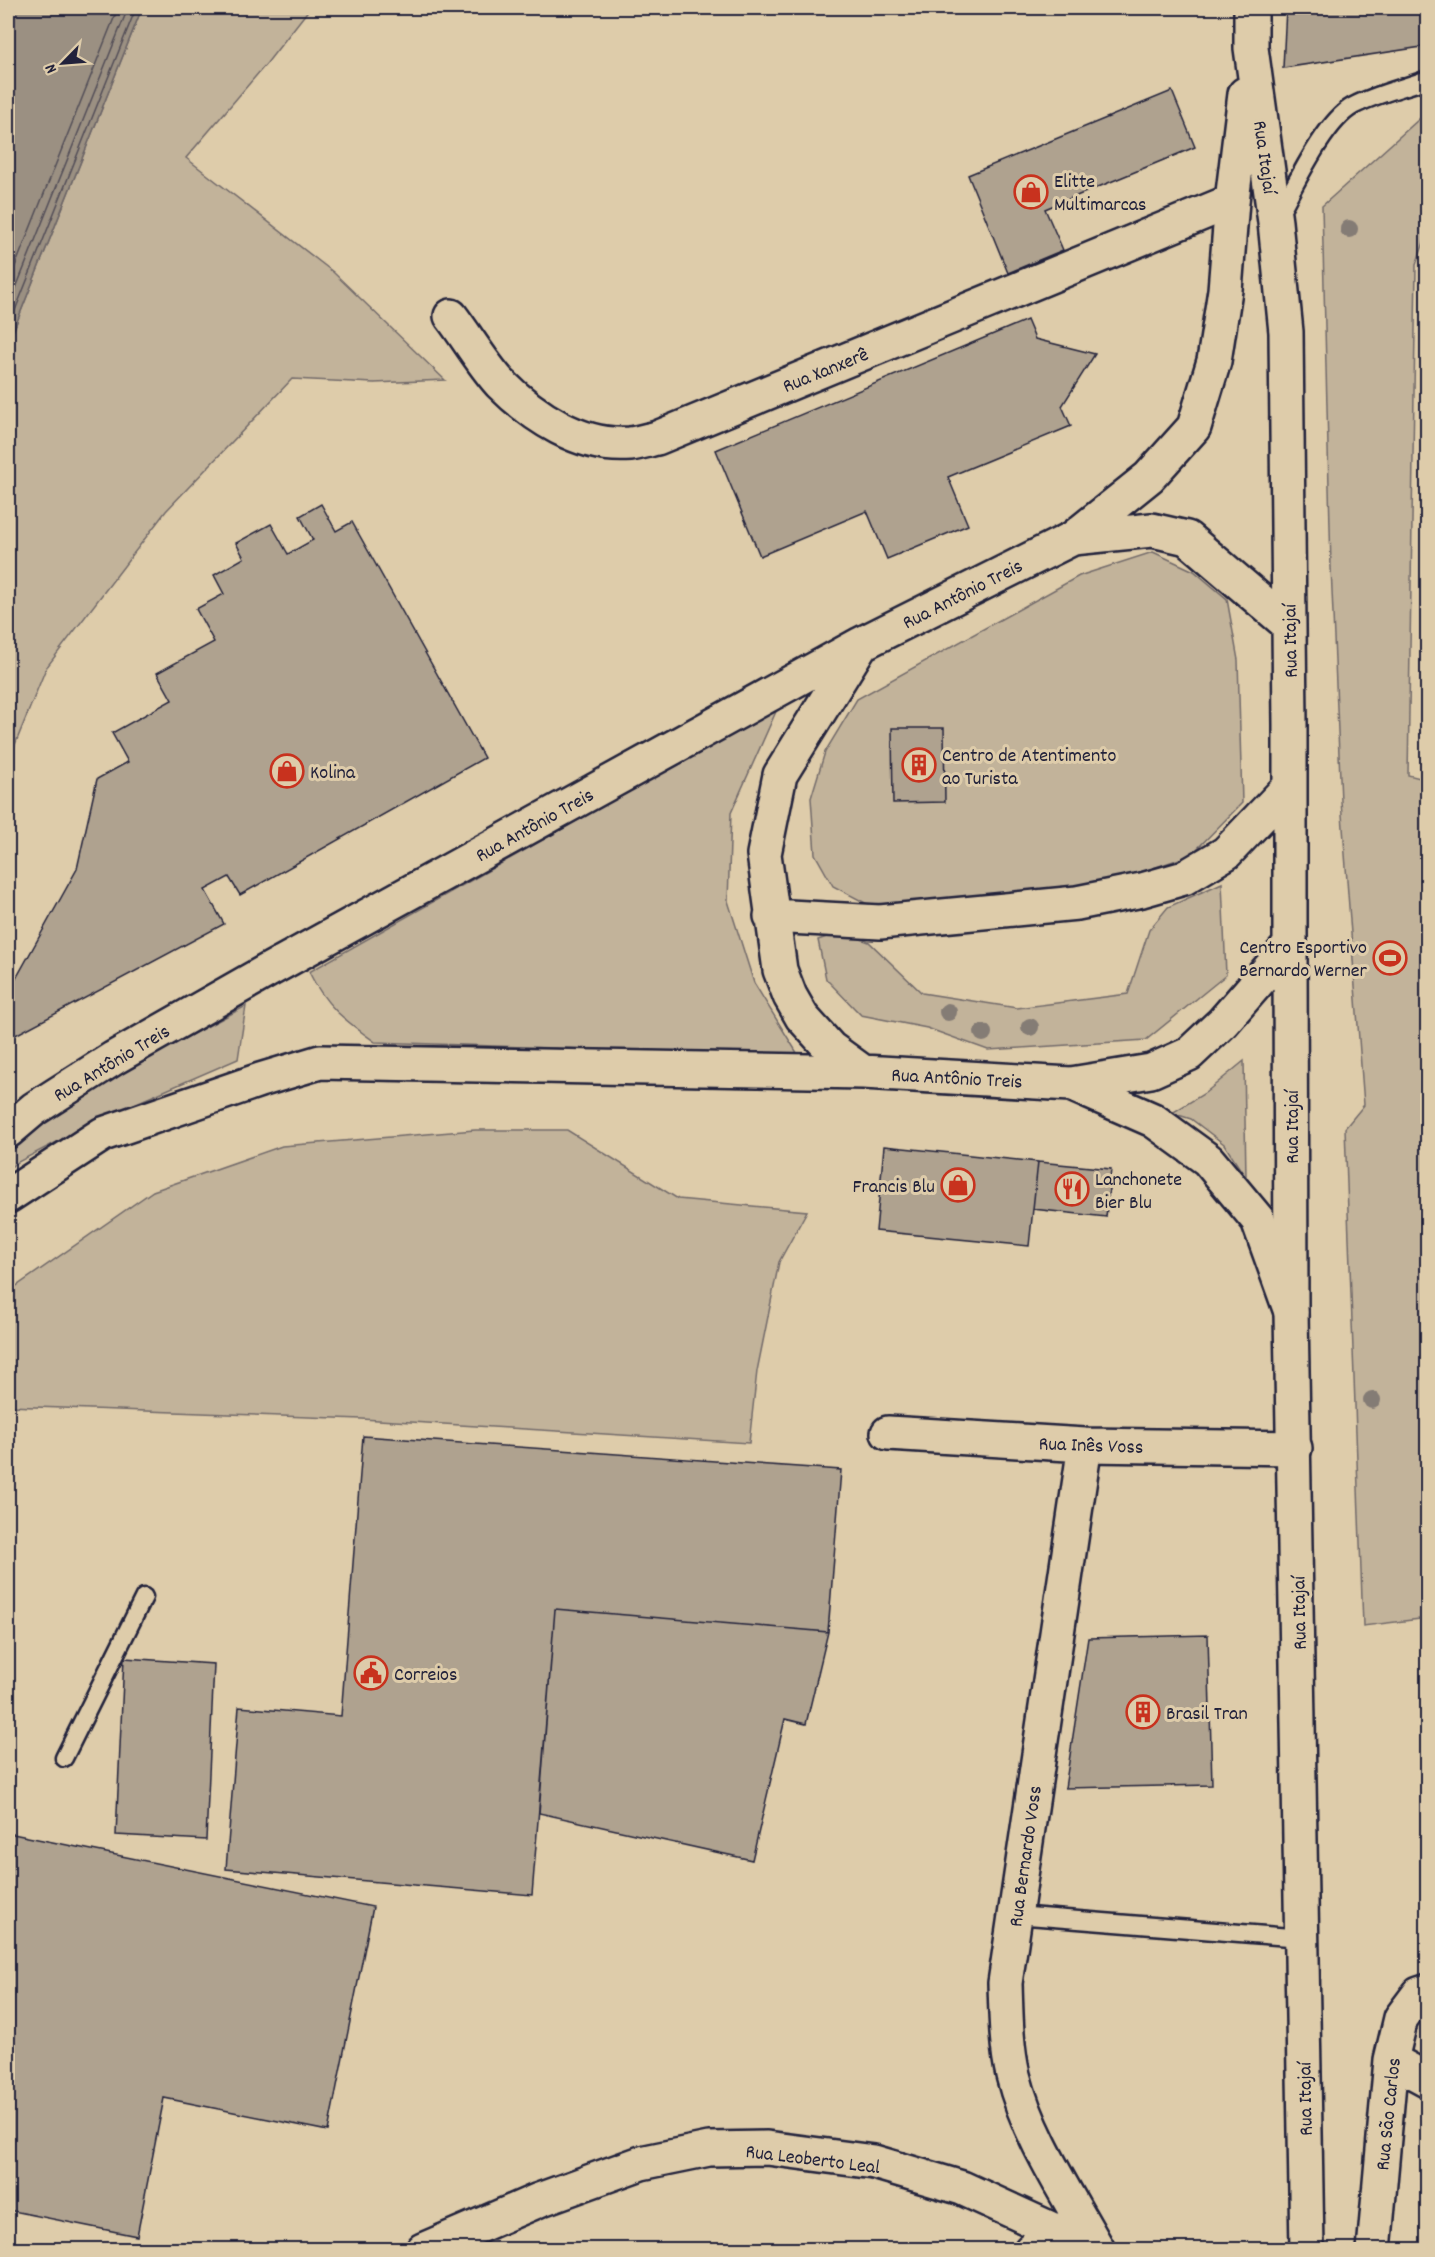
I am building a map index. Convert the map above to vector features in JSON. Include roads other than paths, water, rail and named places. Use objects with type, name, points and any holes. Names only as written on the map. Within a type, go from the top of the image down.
[{"type":"main road","name":"Rua Itajaí","points":[[1251,8],[1251,48],[1275,222],[1286,332],[1291,1312],[1307,2250]]},
{"type":"main road","name":"Rua Antônio Treis","points":[[8,1131],[34,1109],[114,1058],[267,971],[861,644],[1073,538],[1149,477],[1194,427],[1214,361],[1226,290],[1232,201],[1251,48]]},
{"type":"main road","name":"Rua Xanxerê","points":[[451,315],[499,381],[534,413],[566,432],[600,442],[629,444],[657,438],[1232,201]]},
{"type":"main road","name":"Rua Antônio Treis","points":[[1073,538],[1152,530],[1186,538],[1289,625]]},
{"type":"main road","points":[[861,644],[780,775],[764,854],[780,970],[802,1017],[830,1048],[863,1072]]},
{"type":"main road","points":[[771,916],[880,922],[1077,903],[1142,890],[1184,878],[1226,853],[1290,786]]},
{"type":"main road","name":"Rua Antônio Treis","points":[[8,1196],[103,1134],[260,1080],[320,1062],[863,1072],[1071,1084],[1151,1071],[1189,1054],[1223,1022],[1290,945]]},
{"type":"main road","name":"Rua Antônio Treis","points":[[1071,1084],[1154,1120],[1208,1160],[1258,1220],[1291,1312]]},
{"type":"main road","name":"Rua Inês Voss","points":[[888,1433],[1085,1445],[1295,1448]]},
{"type":"main road","name":"Rua Bernardo Voss","points":[[1085,1445],[1005,1983],[1007,2029],[1013,2074],[1029,2124],[1097,2250]]},
{"type":"main road","name":"Rua São Carlos","points":[[1374,2250],[1391,2060],[1401,2018],[1419,1994],[1428,1992]]},
{"type":"main road","points":[[1391,2060],[1428,2080]]},
{"type":"main road","name":"Rua Leoberto Leal","points":[[423,2250],[539,2200],[641,2163],[709,2149],[767,2148],[874,2162],[962,2188],[1044,2240],[1097,2250]]},
{"type":"lane","points":[[1275,222],[1335,120],[1352,107],[1428,79]]},
{"type":"lane","points":[[64,1758],[144,1598]]},
{"type":"lane","points":[[1016,1915],[1302,1938]]},
{"type":"water","points":[[8,8],[142,8],[8,344]]},
{"type":"place","name":"Elitte Multimarcas","points":[[1031,192]]},
{"type":"place","name":"Centro de Atentimento ao Turista","points":[[919,765]]},
{"type":"place","name":"Kolina","points":[[287,771]]},
{"type":"place","name":"Centro Esportivo Bernardo Werner","points":[[1390,958]]},
{"type":"place","name":"Francis Blu","points":[[958,1185]]},
{"type":"place","name":"Lanchonete Bier Blu","points":[[1072,1189]]},
{"type":"place","name":"Correios","points":[[371,1673]]},
{"type":"place","name":"Brasil Tran","points":[[1143,1712]]}]
